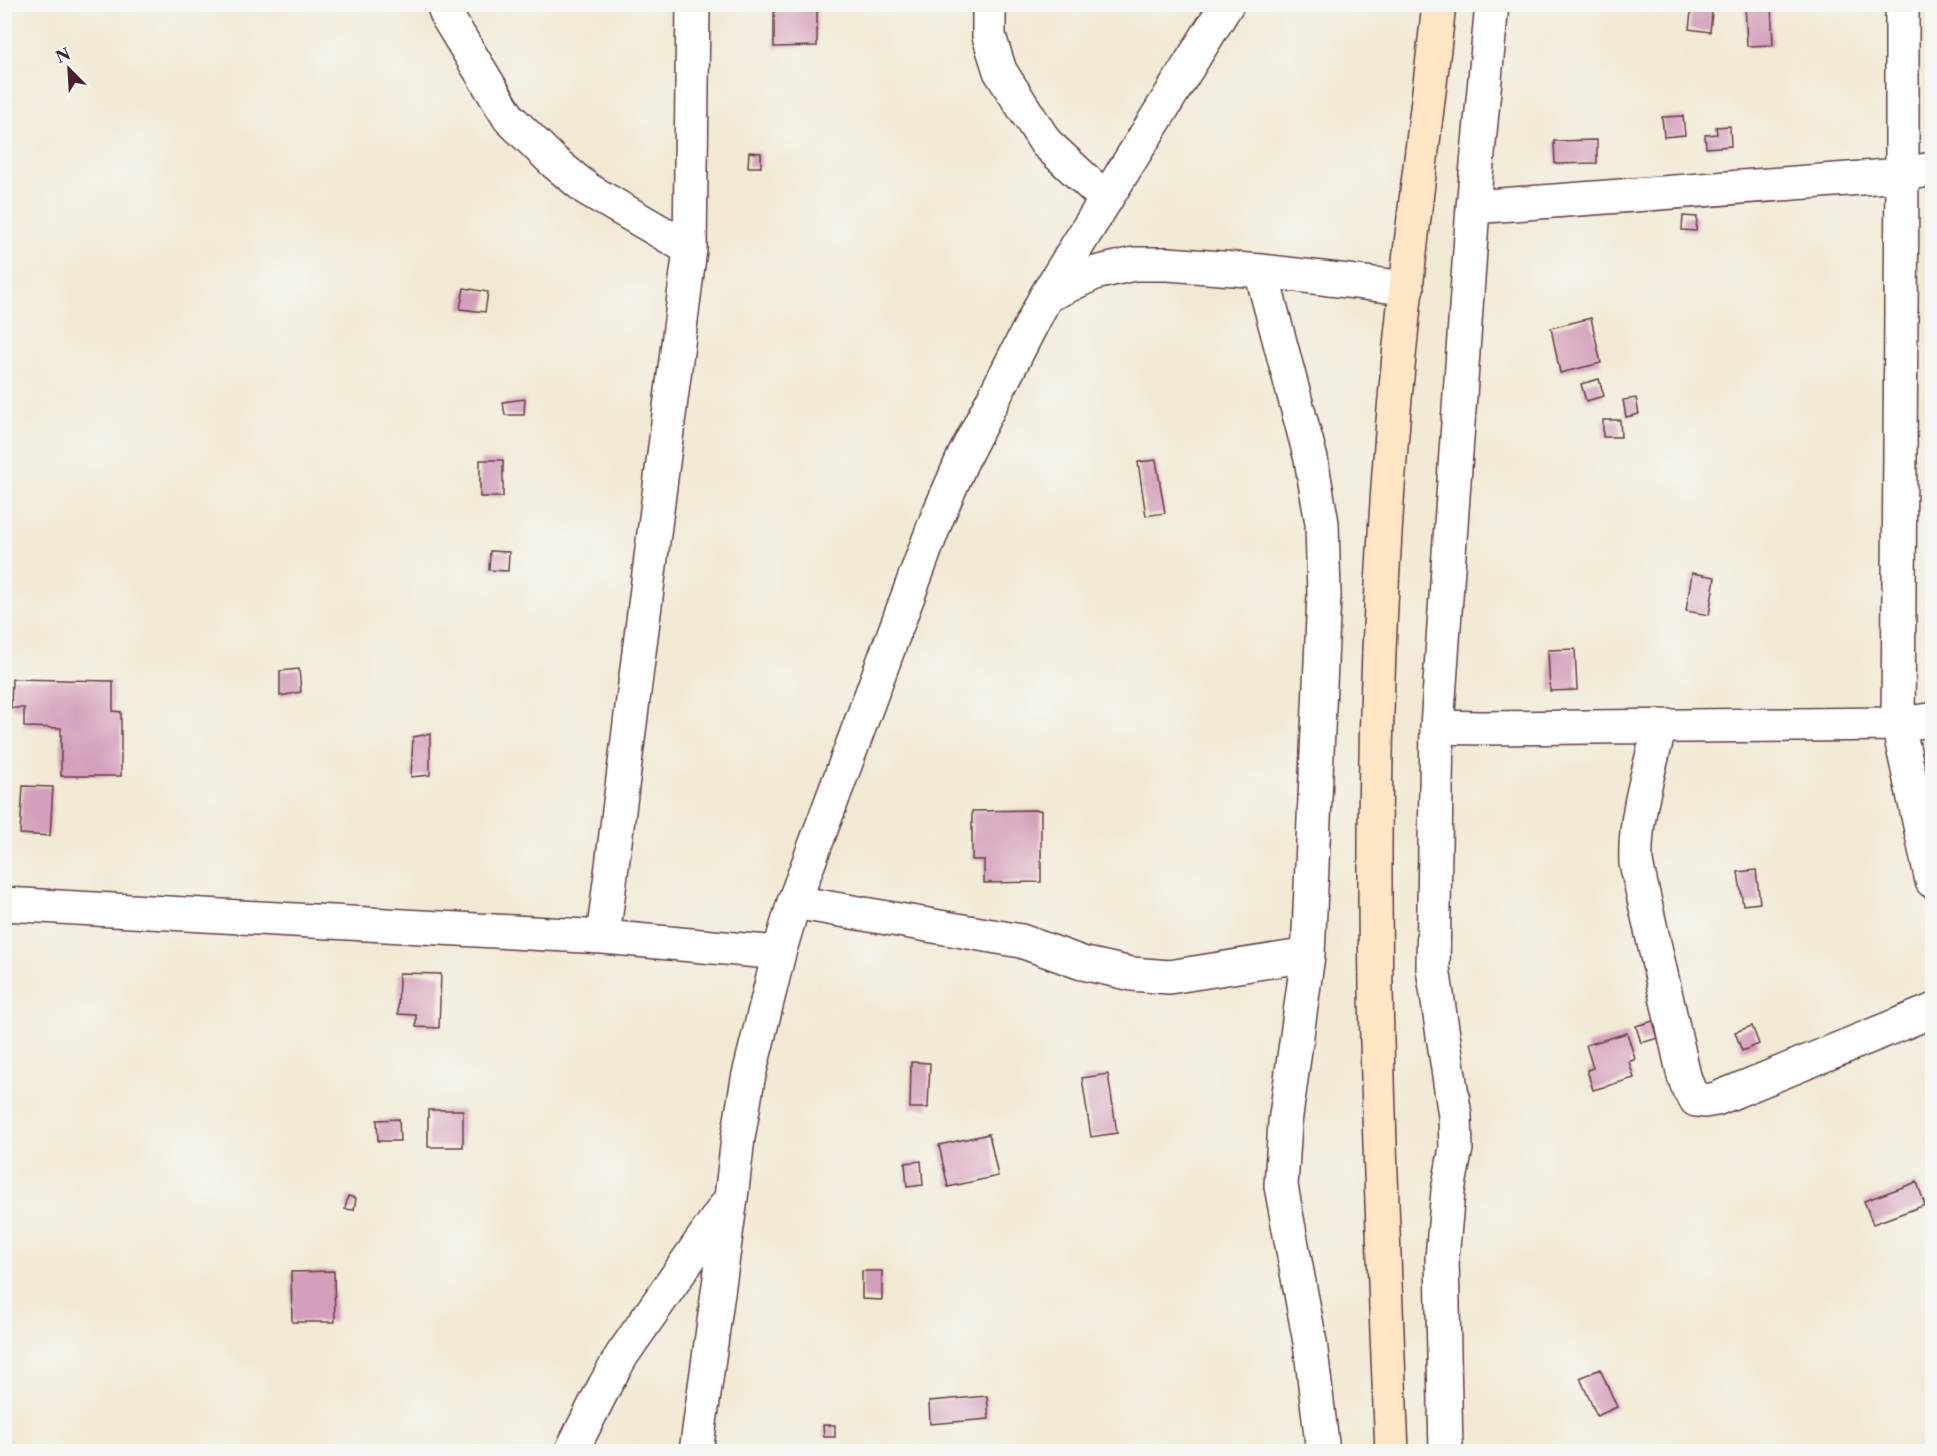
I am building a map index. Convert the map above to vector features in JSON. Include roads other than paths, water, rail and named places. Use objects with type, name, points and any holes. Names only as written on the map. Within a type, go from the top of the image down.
[{"type":"main road","points":[[1392,1452],[1379,1141],[1375,907],[1382,599],[1397,376],[1439,4]]},
{"type":"street","points":[[443,4],[448,18],[509,118],[554,162],[587,189],[690,249]]},
{"type":"street","points":[[603,937],[690,249],[693,4]]},
{"type":"street","points":[[989,4],[989,36],[1000,71],[1046,143],[1106,199]]},
{"type":"street","points":[[696,1452],[748,1079],[779,952],[794,902],[937,518],[964,456],[1046,296],[1227,4]]},
{"type":"street","points":[[1446,1452],[1442,1258],[1448,1191],[1456,1148],[1455,1116],[1433,968],[1437,727],[1473,207],[1492,4]]},
{"type":"street","points":[[1902,4],[1917,172],[1898,724],[1932,881]]},
{"type":"street","points":[[1473,207],[1917,172]]},
{"type":"street","points":[[1046,296],[1095,273],[1134,264],[1261,271],[1407,288]]},
{"type":"street","points":[[1261,271],[1311,459],[1322,523],[1324,595],[1308,955],[1285,1122],[1281,1186],[1310,1342],[1323,1452]]},
{"type":"street","points":[[1437,727],[1898,724],[1932,720]]},
{"type":"street","points":[[1660,726],[1635,839],[1636,863],[1684,1076],[1696,1100],[1716,1099],[1932,1011]]},
{"type":"street","points":[[794,902],[1021,941],[1082,963],[1132,974],[1169,977],[1308,955]]},
{"type":"street","points":[[4,904],[603,937],[779,952]]},
{"type":"street","points":[[571,1452],[622,1355],[731,1198]]}]
